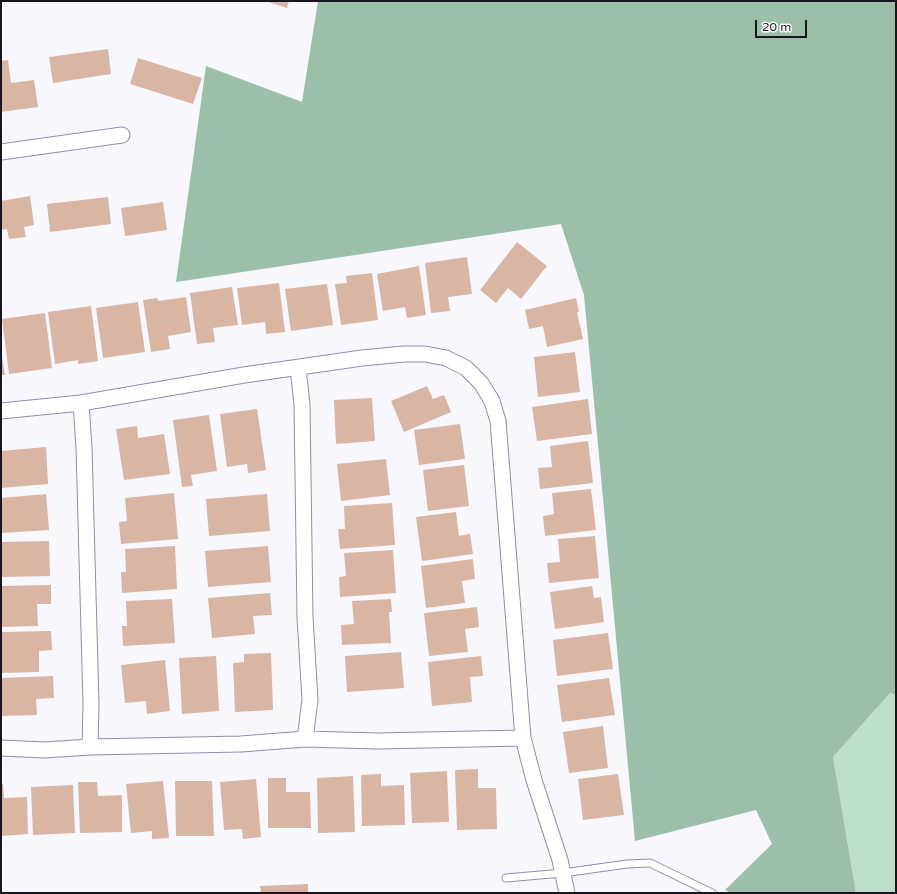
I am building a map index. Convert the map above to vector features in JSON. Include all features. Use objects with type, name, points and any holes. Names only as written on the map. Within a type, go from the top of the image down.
[{"type":"street","points":[[1,152],[122,135]]},
{"type":"street","points":[[1,410],[81,403],[244,375],[362,358],[404,354],[425,354],[446,358],[466,368],[481,383],[492,401],[498,421],[523,738],[534,780],[563,873],[567,893]]},
{"type":"street","points":[[298,368],[302,404],[305,617],[310,700],[305,739]]},
{"type":"street","points":[[81,403],[84,448],[91,704],[90,747]]},
{"type":"street","points":[[1,748],[44,750],[90,747],[241,744],[305,739],[376,741],[523,738]]},
{"type":"lane","points":[[506,878],[563,873],[627,864],[650,864],[712,893]]},
{"type":"green space","points":[[318,1],[896,1],[896,695],[890,693],[833,757],[856,893],[731,893],[725,890],[772,844],[756,810],[635,841],[584,295],[561,224],[176,282],[206,66],[302,102]]},
{"type":"green space","points":[[890,693],[896,695],[896,893],[856,893],[833,757]]},
{"type":"building","points":[[266,1],[289,1],[287,8]]},
{"type":"building","points":[[108,49],[111,74],[53,83],[49,57]]},
{"type":"building","points":[[138,58],[202,78],[193,104],[130,84]]},
{"type":"building","points":[[8,60],[11,83],[34,80],[38,107],[1,112],[1,61]]},
{"type":"building","points":[[30,196],[34,225],[24,227],[26,237],[9,239],[7,229],[1,230],[1,201]]},
{"type":"building","points":[[108,197],[111,224],[50,232],[47,204]]},
{"type":"building","points":[[163,202],[167,230],[125,236],[121,208]]},
{"type":"building","points":[[517,242],[547,266],[521,299],[508,288],[496,303],[480,290]]},
{"type":"building","points":[[467,257],[472,294],[448,297],[450,311],[431,313],[425,263]]},
{"type":"building","points":[[419,266],[426,315],[407,318],[405,307],[383,311],[377,274]]},
{"type":"building","points":[[372,273],[378,320],[341,325],[335,284],[347,283],[346,276]]},
{"type":"building","points":[[279,283],[285,332],[266,334],[265,322],[242,325],[237,288]]},
{"type":"building","points":[[327,284],[333,325],[291,331],[285,289]]},
{"type":"building","points":[[232,287],[238,325],[213,328],[215,342],[197,344],[190,293]]},
{"type":"building","points":[[186,297],[191,332],[168,336],[170,349],[151,352],[143,300],[157,298],[158,301]]},
{"type":"building","points":[[576,298],[579,312],[577,312],[583,339],[547,347],[543,326],[529,329],[525,310]]},
{"type":"building","points":[[138,302],[145,352],[103,358],[96,308]]},
{"type":"building","points":[[91,306],[98,361],[78,364],[78,360],[55,364],[48,312]]},
{"type":"building","points":[[45,313],[52,368],[9,374],[2,319]]},
{"type":"building","points":[[1,351],[5,375],[1,375]]},
{"type":"building","points":[[575,352],[580,392],[538,397],[534,357]]},
{"type":"building","points":[[427,386],[433,399],[444,395],[451,412],[404,432],[391,401]]},
{"type":"building","points":[[372,398],[375,441],[336,444],[334,400]]},
{"type":"building","points":[[588,399],[592,434],[537,441],[532,407]]},
{"type":"building","points":[[257,409],[266,470],[248,473],[247,464],[227,467],[220,414]]},
{"type":"building","points":[[209,415],[217,471],[191,475],[193,486],[182,487],[173,420]]},
{"type":"building","points":[[460,424],[465,459],[419,465],[414,430]]},
{"type":"building","points":[[137,426],[138,438],[164,434],[170,474],[124,480],[116,429]]},
{"type":"building","points":[[588,441],[593,483],[540,489],[538,468],[552,467],[550,446]]},
{"type":"building","points":[[46,447],[48,484],[1,488],[1,451]]},
{"type":"building","points":[[386,459],[390,495],[341,501],[337,464]]},
{"type":"building","points":[[464,465],[469,506],[428,511],[423,470]]},
{"type":"building","points":[[591,489],[596,530],[545,536],[543,516],[554,514],[552,493]]},
{"type":"building","points":[[174,493],[178,539],[121,544],[119,522],[127,521],[125,498]]},
{"type":"building","points":[[46,494],[49,530],[1,533],[1,498]]},
{"type":"building","points":[[267,494],[270,531],[209,536],[206,499]]},
{"type":"building","points":[[392,503],[395,545],[340,549],[338,529],[345,529],[344,506]]},
{"type":"building","points":[[456,512],[459,536],[470,534],[473,554],[422,561],[416,517]]},
{"type":"building","points":[[595,536],[599,578],[549,583],[547,563],[560,562],[558,539]]},
{"type":"building","points":[[49,541],[50,576],[1,577],[1,542]]},
{"type":"building","points":[[175,546],[177,589],[122,593],[121,572],[126,572],[125,549]]},
{"type":"building","points":[[268,546],[271,582],[208,587],[205,551]]},
{"type":"building","points":[[393,550],[396,593],[340,597],[339,577],[346,576],[344,553]]},
{"type":"building","points":[[473,559],[475,579],[462,581],[465,603],[426,608],[421,566]]},
{"type":"building","points":[[51,585],[51,604],[37,604],[38,626],[1,627],[1,586]]},
{"type":"building","points":[[592,586],[594,598],[601,597],[604,622],[555,629],[550,592]]},
{"type":"building","points":[[270,593],[272,615],[253,616],[255,634],[212,638],[208,598]]},
{"type":"building","points":[[172,599],[175,643],[123,646],[122,626],[127,626],[126,601]]},
{"type":"building","points":[[391,599],[392,612],[389,612],[391,643],[342,645],[341,625],[354,624],[352,601]]},
{"type":"building","points":[[477,607],[479,627],[465,629],[468,652],[429,656],[424,613]]},
{"type":"building","points":[[51,631],[52,650],[39,651],[39,672],[1,673],[1,632]]},
{"type":"building","points":[[608,633],[613,669],[557,676],[553,640]]},
{"type":"building","points":[[401,652],[404,688],[347,692],[345,656]]},
{"type":"building","points":[[271,653],[273,710],[235,712],[233,663],[244,662],[244,654]]},
{"type":"building","points":[[216,656],[219,711],[182,714],[179,658]]},
{"type":"building","points":[[481,656],[483,676],[470,677],[472,702],[432,706],[428,662]]},
{"type":"building","points":[[165,660],[170,711],[147,714],[146,701],[125,703],[121,665]]},
{"type":"building","points":[[53,676],[54,698],[36,699],[37,715],[1,716],[1,678]]},
{"type":"building","points":[[609,678],[615,715],[562,722],[557,685]]},
{"type":"building","points":[[603,726],[608,768],[569,773],[563,732]]},
{"type":"building","points":[[478,769],[478,788],[496,788],[497,829],[457,830],[455,770]]},
{"type":"building","points":[[447,771],[449,822],[412,823],[410,773]]},
{"type":"building","points":[[381,774],[381,786],[404,785],[405,825],[362,826],[361,775]]},
{"type":"building","points":[[618,774],[624,815],[583,820],[578,779]]},
{"type":"building","points":[[353,776],[355,832],[318,833],[317,778]]},
{"type":"building","points":[[268,778],[286,778],[286,792],[310,792],[311,828],[268,828]]},
{"type":"building","points":[[256,779],[261,837],[243,839],[242,829],[224,830],[220,782]]},
{"type":"building","points":[[163,781],[169,838],[152,839],[152,831],[131,833],[126,784]]},
{"type":"building","points":[[175,781],[212,781],[214,836],[176,836]]},
{"type":"building","points":[[78,782],[97,782],[98,796],[122,795],[122,832],[80,833]]},
{"type":"building","points":[[1,784],[3,784],[4,798],[27,797],[28,834],[1,836]]},
{"type":"building","points":[[73,785],[75,833],[33,835],[31,787]]},
{"type":"building","points":[[308,884],[308,893],[261,893],[260,886]]}]
